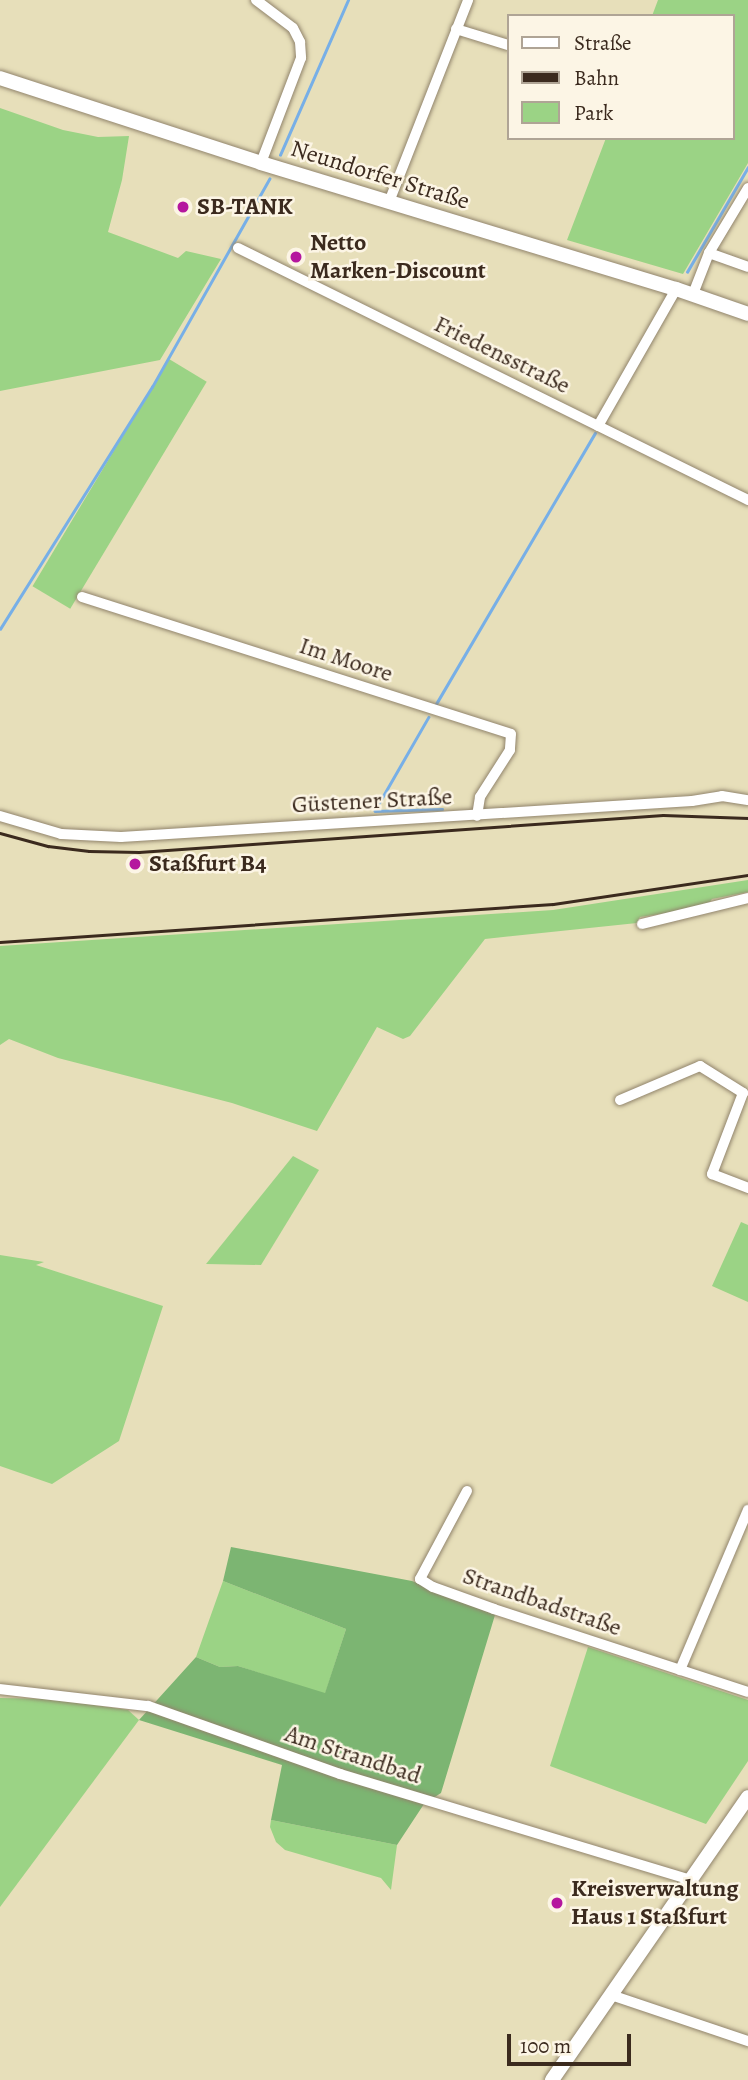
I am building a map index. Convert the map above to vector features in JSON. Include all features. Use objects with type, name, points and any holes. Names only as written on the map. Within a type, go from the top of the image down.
[{"type":"main road","name":"Neundorfer Straße","points":[[0,78],[261,163],[677,289],[748,314]]},
{"type":"main road","points":[[552,2080],[748,1797]]},
{"type":"street","points":[[388,202],[468,0]]},
{"type":"street","points":[[261,163],[301,58],[300,42],[293,28],[263,2]]},
{"type":"street","points":[[456,29],[506,44]]},
{"type":"street","points":[[693,295],[709,253],[748,188]]},
{"type":"street","name":"Friedensstraße","points":[[238,248],[748,500]]},
{"type":"street","points":[[709,253],[748,267]]},
{"type":"street","points":[[598,426],[677,289]]},
{"type":"street","name":"Im Moore","points":[[82,597],[511,734],[510,750],[480,797],[477,816]]},
{"type":"street","name":"Güstener Straße","points":[[0,816],[31,827],[88,837],[477,816],[692,801],[722,796],[748,800]]},
{"type":"street","points":[[642,924],[748,898]]},
{"type":"street","points":[[620,1100],[701,1066],[743,1093],[712,1174],[748,1188]]},
{"type":"street","name":"Strandbadstraße","points":[[467,1491],[420,1579],[433,1587],[748,1692]]},
{"type":"street","points":[[680,1670],[748,1510]]},
{"type":"street","name":"Am Strandbad","points":[[0,1689],[148,1706],[340,1774],[690,1880]]},
{"type":"street","points":[[611,1995],[748,2042]]},
{"type":"green space","points":[[658,0],[748,0],[748,163],[683,274],[567,240],[605,140],[734,140],[734,14],[653,14]]},
{"type":"green space","points":[[0,108],[63,130],[98,137],[129,136],[122,180],[108,232],[178,258],[186,251],[221,259],[160,360],[0,391]]},
{"type":"green space","points":[[169,359],[207,382],[70,609],[33,586]]},
{"type":"green space","points":[[748,880],[748,892],[712,899],[706,907],[640,917],[637,923],[485,939],[410,1036],[403,1039],[377,1027],[317,1131],[232,1103],[58,1058],[9,1039],[0,1045],[0,946],[553,910]]},
{"type":"green space","points":[[293,1156],[319,1170],[261,1265],[206,1264]]},
{"type":"green space","points":[[741,1222],[748,1225],[748,1302],[712,1286]]},
{"type":"green space","points":[[0,1255],[44,1262],[36,1265],[163,1306],[119,1441],[52,1484],[0,1466]]},
{"type":"green space","points":[[231,1547],[412,1581],[495,1615],[441,1793],[424,1804],[397,1845],[271,1820],[282,1765],[139,1720],[196,1657],[220,1667],[238,1666],[325,1693],[346,1629],[223,1581]]},
{"type":"green space","points":[[223,1581],[346,1629],[325,1694],[238,1666],[220,1667],[196,1657]]},
{"type":"green space","points":[[588,1647],[748,1700],[748,1761],[706,1824],[550,1766]]},
{"type":"green space","points":[[0,1698],[53,1699],[128,1710],[139,1720],[0,1907]]},
{"type":"green space","points":[[271,1820],[397,1845],[391,1890],[381,1878],[285,1850],[276,1842],[270,1827]]},
{"type":"waterway","points":[[280,155],[348,0]]},
{"type":"waterway","points":[[687,272],[748,167]]},
{"type":"waterway","points":[[0,629],[152,387],[269,179]]},
{"type":"waterway","points":[[436,704],[595,433]]},
{"type":"waterway","points":[[429,717],[375,811],[442,809]]},
{"type":"railway","points":[[0,833],[48,846],[89,851],[139,852],[663,815],[748,818]]},
{"type":"railway","points":[[0,942],[553,904],[748,875]]},
{"type":"place","name":"SB-TANK","points":[[183,207]]},
{"type":"place","name":"Netto Marken-Discount","points":[[296,257]]},
{"type":"place","name":"Staßfurt B4","points":[[135,864]]},
{"type":"place","name":"Kreisverwaltung Haus 1 Staßfurt","points":[[557,1903]]}]
